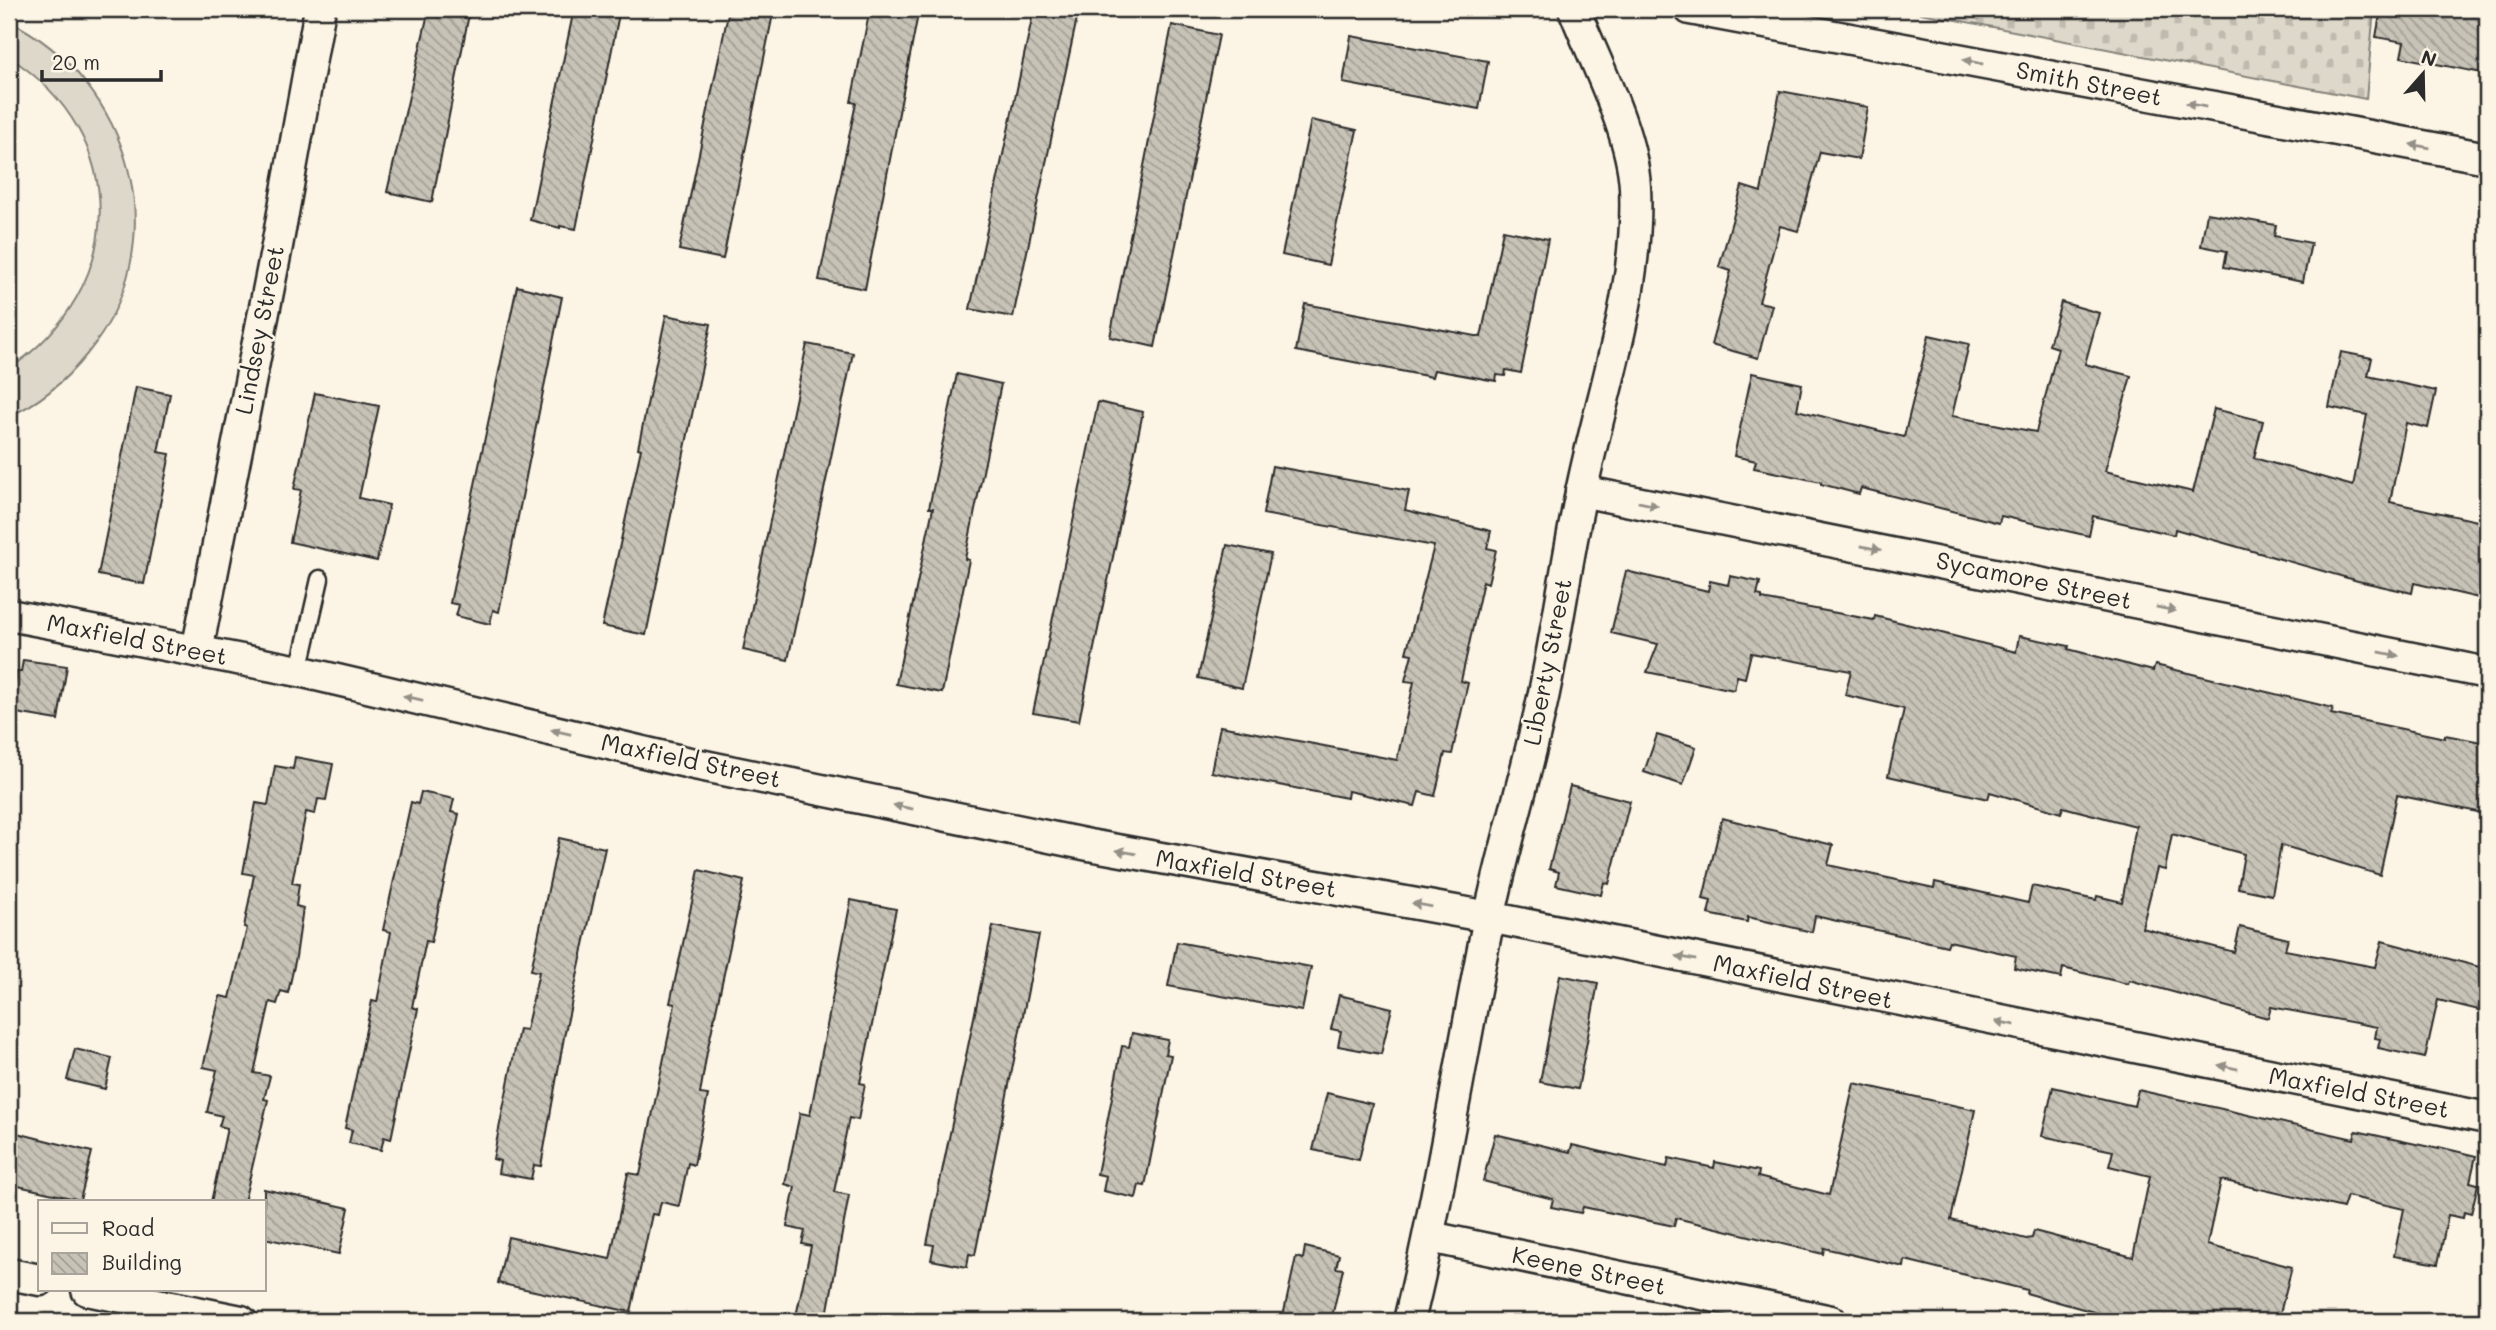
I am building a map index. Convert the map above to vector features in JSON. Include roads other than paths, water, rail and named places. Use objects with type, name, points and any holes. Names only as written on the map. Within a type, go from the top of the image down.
[{"type":"street","name":"Lindsey Street","points":[[197,652],[277,246],[320,9]]},
{"type":"street","name":"Liberty Street","points":[[1409,1321],[1430,1237],[1447,1131],[1489,917],[1544,695],[1581,491],[1628,281],[1635,189],[1626,138],[1574,9]]},
{"type":"street","name":"Smith Street","points":[[1690,9],[2487,158]]},
{"type":"street","name":"Sycamore Street","points":[[1581,491],[2487,673]]},
{"type":"street","name":"Maxfield Street","points":[[9,615],[299,671],[690,763],[1049,837],[1489,917],[2487,1118]]},
{"type":"street","name":"Keene Street","points":[[1430,1237],[1831,1321]]},
{"type":"street","points":[[9,1274],[38,1280]]},
{"type":"street","points":[[96,1292],[242,1321]]},
{"type":"lane","points":[[299,671],[320,579]]}]
